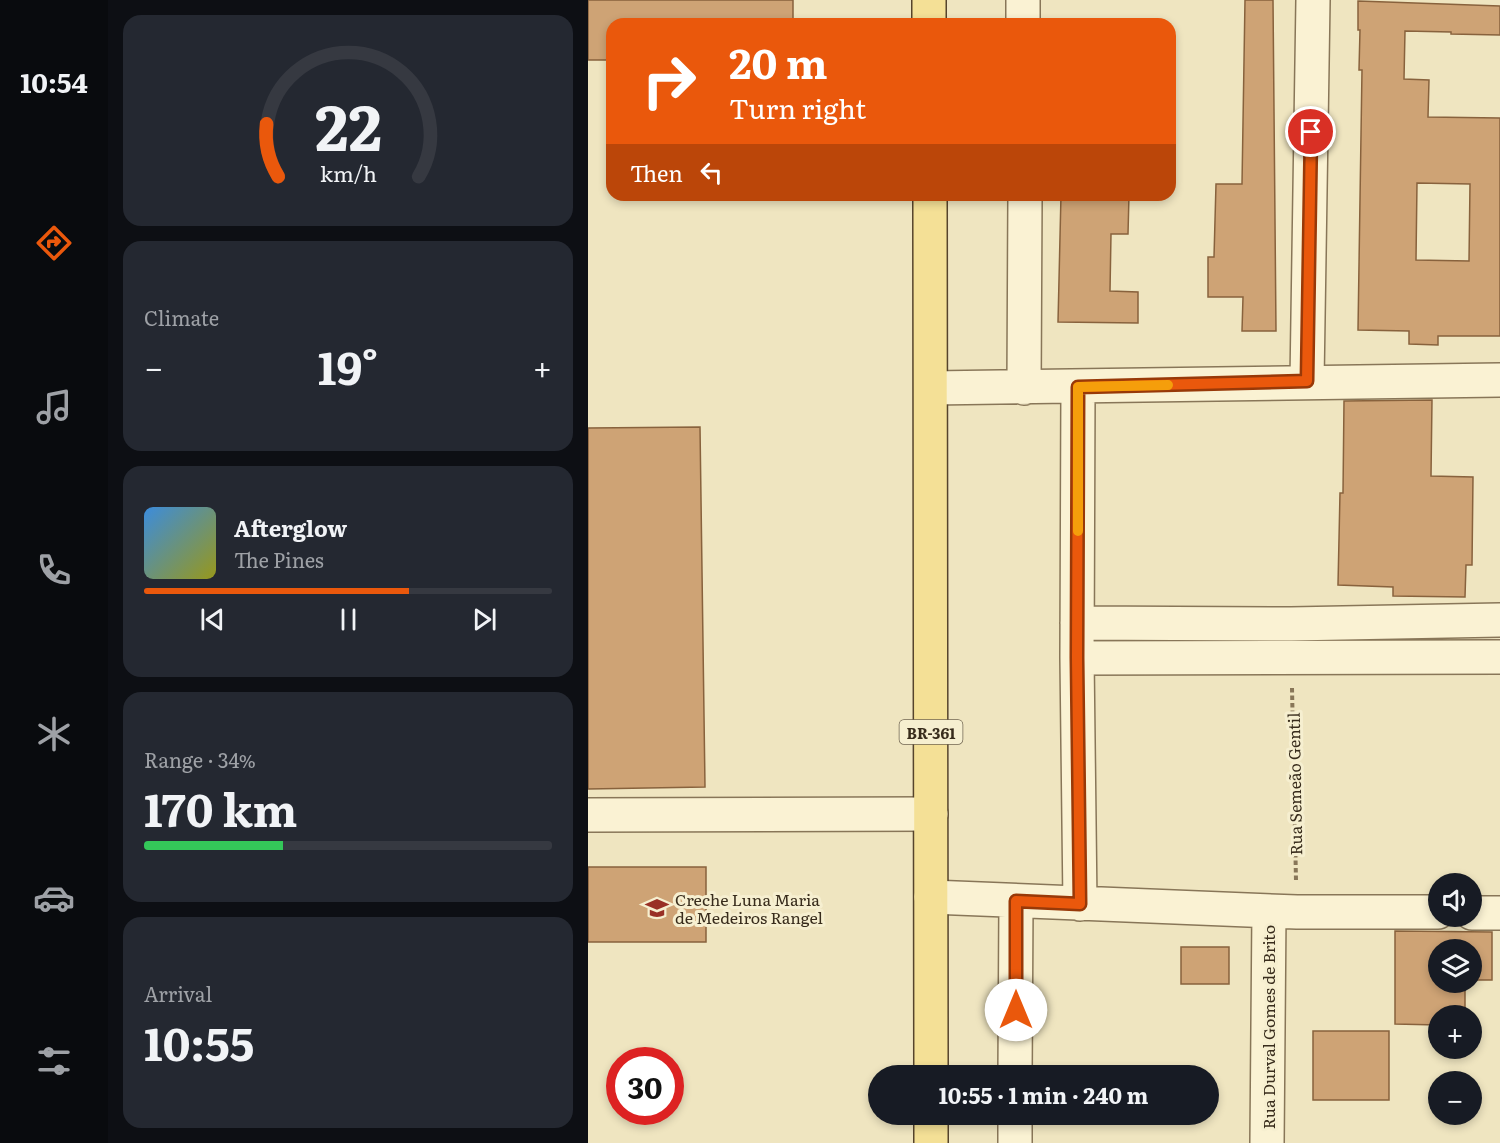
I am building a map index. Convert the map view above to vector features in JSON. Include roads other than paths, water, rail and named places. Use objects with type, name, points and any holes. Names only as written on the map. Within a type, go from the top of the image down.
[{"type":"main road","points":[[929,0],[929,18]]},
{"type":"main road","name":"BR-361","points":[[930,201],[931,1065]]},
{"type":"main road","points":[[931,1125],[931,1143]]},
{"type":"street","points":[[1023,0],[1023,18]]},
{"type":"street","points":[[1307,381],[1312,0]]},
{"type":"street","points":[[1024,388],[1025,201]]},
{"type":"street","points":[[932,388],[1500,380]]},
{"type":"street","points":[[1078,387],[1077,658],[1080,904]]},
{"type":"street","points":[[1077,623],[1291,624],[1500,620]]},
{"type":"street","points":[[1077,658],[1500,657]]},
{"type":"street","points":[[588,815],[931,814]]},
{"type":"street","points":[[931,897],[1283,911],[1428,912]]},
{"type":"street","points":[[1015,1065],[1016,901]]},
{"type":"street","name":"Rua Durval Gomes de Brito","points":[[1267,1143],[1283,911]]},
{"type":"street","points":[[1482,912],[1500,913]]},
{"type":"street","points":[[1015,1125],[1015,1143]]},
{"type":"place","name":"Creche Luna Maria de Medeiros Rangel","points":[[657,908]]}]
